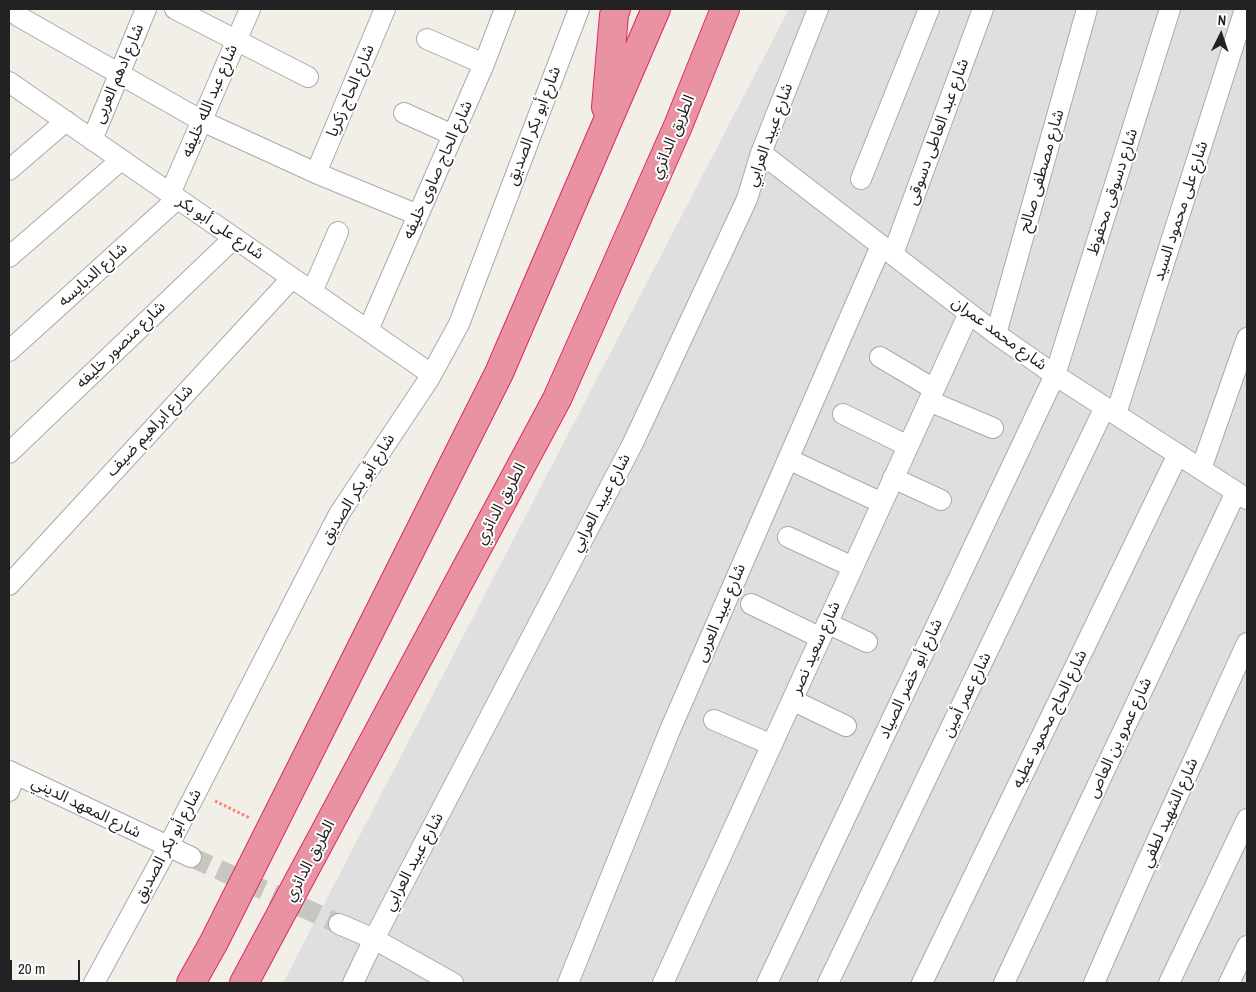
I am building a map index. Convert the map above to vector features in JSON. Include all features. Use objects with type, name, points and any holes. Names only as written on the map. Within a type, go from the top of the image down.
[{"type":"highway","points":[[604,130],[616,9]]},
{"type":"highway","points":[[191,983],[214,942],[499,373],[656,9]]},
{"type":"highway","name":"الطريق الدائري","points":[[244,983],[557,399],[678,126],[725,9]]},
{"type":"highway","points":[[253,983],[269,935]]},
{"type":"highway","points":[[172,983],[214,942]]},
{"type":"street","name":"شارع ادهم العربى","points":[[92,140],[146,9]]},
{"type":"street","points":[[175,9],[308,77]]},
{"type":"street","name":"شارع عبد الله خليفه","points":[[174,196],[202,121],[250,9]]},
{"type":"street","name":"شارع الحاج زكريا","points":[[316,173],[385,9]]},
{"type":"street","name":"شارع الحاج صاوى خليفه","points":[[368,330],[484,64],[505,9]]},
{"type":"street","name":"شارع أبو بكر الصديق","points":[[94,983],[168,847],[339,514],[423,387],[459,324],[578,9]]},
{"type":"street","name":"شارع عبيد العرابي","points":[[353,983],[633,443],[747,199],[761,153],[818,9]]},
{"type":"street","points":[[861,179],[928,9]]},
{"type":"street","name":"شارع عبد العاطى دسوقى","points":[[887,250],[983,9]]},
{"type":"street","name":"شارع مصطفى صالح","points":[[996,334],[1087,9]]},
{"type":"street","name":"شارع دسوقى محفوظ","points":[[1055,375],[1170,9]]},
{"type":"street","name":"شارع على محمود السيد","points":[[1110,410],[1245,9]]},
{"type":"street","points":[[18,16],[202,121],[316,173],[418,215]]},
{"type":"street","points":[[427,39],[484,64]]},
{"type":"street","name":"شارع على أبو بكر","points":[[9,82],[430,374]]},
{"type":"street","points":[[404,113],[453,135]]},
{"type":"street","points":[[9,170],[66,122]]},
{"type":"street","name":"شارع محمد عمران","points":[[761,153],[996,334],[1055,375],[1242,496]]},
{"type":"street","points":[[9,257],[121,160]]},
{"type":"street","name":"شارع الدبايسه","points":[[9,351],[174,196]]},
{"type":"street","points":[[312,292],[338,232]]},
{"type":"street","name":"شارع منصور خليفه","points":[[9,453],[234,238]]},
{"type":"street","name":"شارع عبيد العربى","points":[[568,983],[670,730],[788,459],[887,250]]},
{"type":"street","name":"شارع ابراهيم ضيف","points":[[9,585],[292,278]]},
{"type":"street","name":"شارع سعيد نصر","points":[[663,983],[969,313]]},
{"type":"street","points":[[1201,469],[1247,338]]},
{"type":"street","points":[[880,357],[932,395],[993,428]]},
{"type":"street","name":"شارع أبو خضر الصياد","points":[[767,983],[1055,375]]},
{"type":"street","name":"شارع عمر أمين","points":[[828,983],[1110,410]]},
{"type":"street","points":[[843,414],[908,446]]},
{"type":"street","name":"شارع الحاج محمود عطيه","points":[[922,983],[1178,454]]},
{"type":"street","points":[[788,459],[882,503]]},
{"type":"street","points":[[894,478],[941,500]]},
{"type":"street","name":"شارع عمرو بن العاص","points":[[1004,983],[1242,496]]},
{"type":"street","points":[[788,537],[853,567]]},
{"type":"street","points":[[751,604],[824,630],[867,642]]},
{"type":"street","name":"شارع الشهيد لطفي","points":[[1094,983],[1247,643]]},
{"type":"street","points":[[792,700],[846,726]]},
{"type":"street","points":[[714,720],[772,745]]},
{"type":"street","name":"شارع المعهد الديني","points":[[11,779],[191,857]]},
{"type":"street","points":[[1169,983],[1247,819]]},
{"type":"street","points":[[339,924],[374,940],[453,983]]},
{"type":"street","points":[[1229,983],[1247,946]]},
{"type":"path","points":[[212,800],[271,828]]},
{"type":"shaded area","points":[[789,9],[1247,9],[1247,983],[283,983]]},
{"type":"tunnel","points":[[191,857],[339,924]]}]
